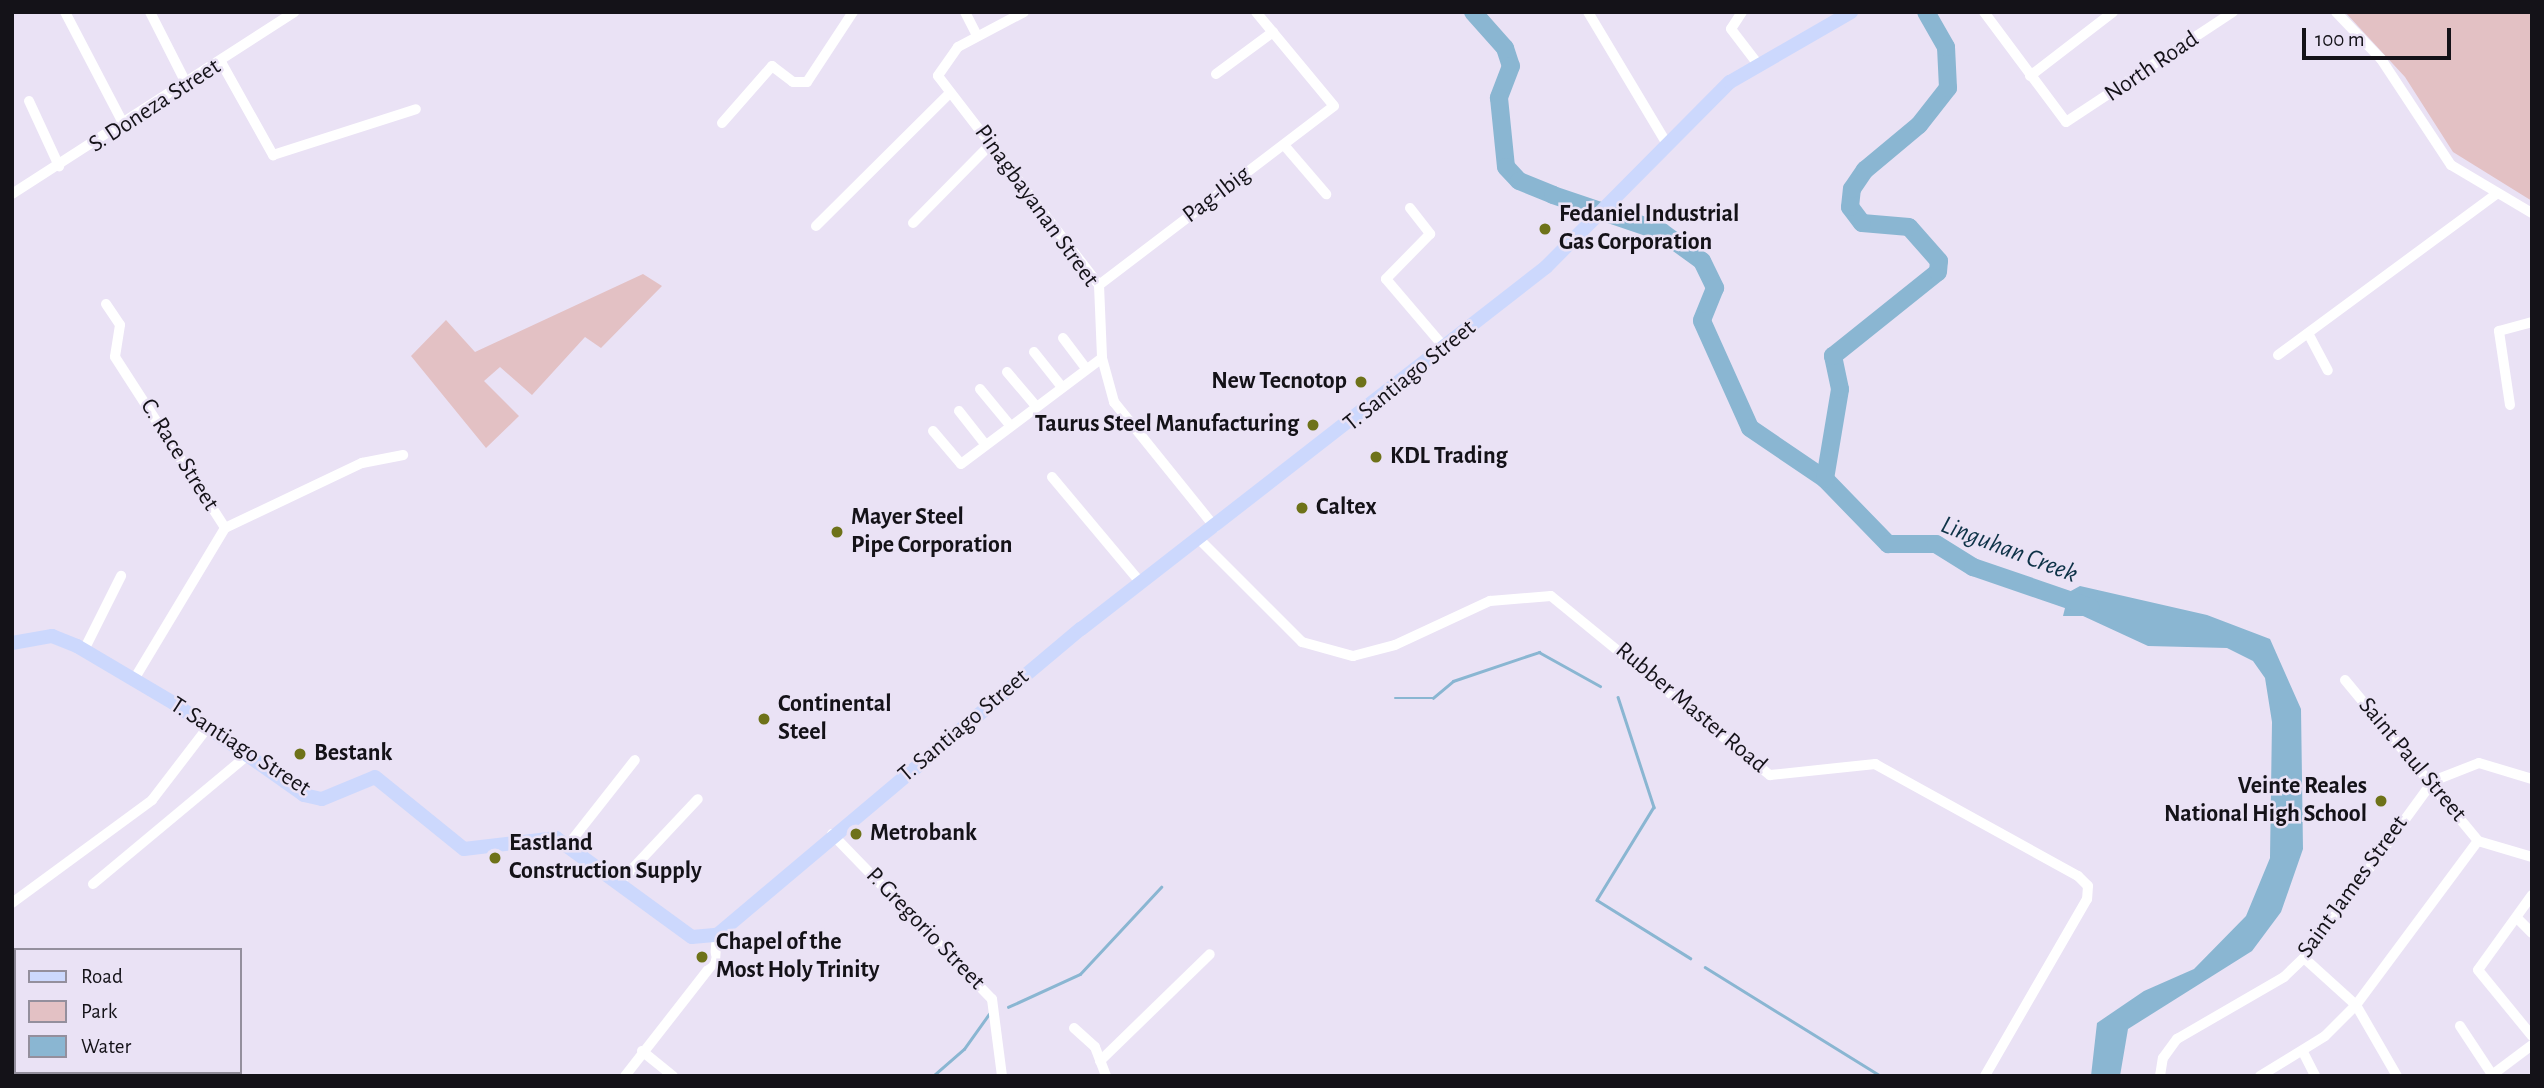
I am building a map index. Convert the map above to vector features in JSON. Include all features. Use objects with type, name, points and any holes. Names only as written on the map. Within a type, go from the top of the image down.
[{"type":"main road","name":"T. Santiago Street","points":[[12,643],[52,636],[85,650],[135,678],[304,794],[323,799],[375,777],[464,849],[547,835],[568,845],[692,937],[717,935],[832,834],[1141,583],[1445,348],[1590,224],[1667,144],[1757,63],[1851,12]]},
{"type":"street","points":[[65,12],[125,127]]},
{"type":"street","points":[[150,12],[187,85]]},
{"type":"street","name":"S. Doneza Street","points":[[12,194],[125,127],[293,12]]},
{"type":"street","points":[[722,123],[772,66],[793,82],[807,82],[853,12]]},
{"type":"street","points":[[965,12],[978,36],[1024,12]]},
{"type":"street","points":[[1216,74],[1273,32],[1256,12]]},
{"type":"street","points":[[1588,12],[1667,144]]},
{"type":"street","points":[[1742,12],[1731,29],[1757,63]]},
{"type":"street","points":[[1986,13],[2030,76],[2113,12]]},
{"type":"street","name":"North Road","points":[[2030,76],[2061,119],[2072,122],[2233,12]]},
{"type":"street","points":[[2336,12],[2381,59],[2444,158],[2495,195],[2532,213]]},
{"type":"street","name":"Pag-Ibig","points":[[1100,285],[1334,106],[1273,32]]},
{"type":"street","name":"Pinagbayanan Street","points":[[978,36],[936,71],[950,93],[993,142],[1100,285],[1102,358],[1126,420],[1215,527]]},
{"type":"street","points":[[221,62],[273,155],[416,109]]},
{"type":"street","points":[[816,226],[950,93]]},
{"type":"street","points":[[29,101],[59,166]]},
{"type":"street","points":[[913,223],[993,142]]},
{"type":"street","points":[[1284,145],[1326,194]]},
{"type":"street","points":[[2278,355],[2309,335],[2495,195]]},
{"type":"street","points":[[1410,208],[1430,234],[1386,279],[1445,348]]},
{"type":"street","name":"C. Race Street","points":[[106,304],[120,325],[115,357],[225,528],[135,678]]},
{"type":"street","points":[[2510,405],[2498,336],[2503,328],[2532,321]]},
{"type":"street","points":[[2309,335],[2328,370]]},
{"type":"street","points":[[1063,338],[1086,368]]},
{"type":"street","points":[[1034,352],[1060,386]]},
{"type":"street","points":[[933,430],[959,464],[1060,386],[1102,358]]},
{"type":"street","points":[[1007,372],[1035,405]]},
{"type":"street","points":[[980,389],[1010,424]]},
{"type":"street","points":[[958,411],[985,444]]},
{"type":"street","points":[[225,528],[362,463],[403,456]]},
{"type":"street","points":[[1052,477],[1141,583]]},
{"type":"street","name":"Rubber Master Road","points":[[1199,539],[1302,642],[1353,656],[1395,645],[1490,601],[1551,596],[1770,775],[1875,764],[2078,877],[2088,886],[2087,899],[1985,1076]]},
{"type":"street","points":[[85,650],[121,576]]},
{"type":"street","name":"Saint Paul Street","points":[[2345,680],[2433,781],[2477,841]]},
{"type":"street","points":[[12,903],[152,800],[208,727]]},
{"type":"street","points":[[93,884],[247,755]]},
{"type":"street","points":[[568,845],[635,760]]},
{"type":"street","points":[[2433,781],[2479,763],[2532,779]]},
{"type":"street","name":"Saint James Street","points":[[2160,1076],[2162,1058],[2176,1039],[2284,977],[2304,958],[2433,781]]},
{"type":"street","points":[[619,883],[698,799]]},
{"type":"street","name":"P. Gregorio Street","points":[[832,834],[992,999],[1002,1076]]},
{"type":"street","points":[[2260,1076],[2303,1052],[2356,1005],[2477,841],[2532,857]]},
{"type":"street","points":[[2532,895],[2480,963],[2479,977],[2532,1036]]},
{"type":"street","points":[[2517,918],[2532,933]]},
{"type":"street","points":[[625,1076],[715,961],[717,935]]},
{"type":"street","points":[[1100,1060],[1210,954]]},
{"type":"street","points":[[2304,958],[2356,1005],[2397,1076]]},
{"type":"street","points":[[2460,1026],[2493,1075],[2532,1045]]},
{"type":"street","points":[[1074,1028],[1100,1060],[1106,1076]]},
{"type":"street","points":[[642,1051],[673,1076]]},
{"type":"street","points":[[2303,1052],[2315,1076]]},
{"type":"green space","points":[[2345,12],[2532,12],[2532,201],[2453,152],[2405,77]]},
{"type":"green space","points":[[643,274],[662,286],[601,348],[585,337],[532,395],[500,367],[484,381],[519,416],[486,448],[411,356],[446,320],[475,352]]},
{"type":"water","points":[[2080,586],[2207,615],[2270,639],[2301,709],[2303,849],[2281,912],[2252,951],[2128,1029],[2120,1076],[2091,1076],[2097,1023],[2144,991],[2194,969],[2246,916],[2270,858],[2272,722],[2265,678],[2253,661],[2227,648],[2148,646],[2083,616],[2063,616],[2069,592]]},
{"type":"waterway","name":"Linguhan Creek","points":[[1473,12],[1505,48],[1511,66],[1499,98],[1506,167],[1519,181],[1662,232],[1702,261],[1715,288],[1702,321],[1750,428],[1825,479],[1888,544],[1936,544],[1973,567],[2090,607]]},
{"type":"waterway","points":[[1825,479],[1840,389],[1833,356],[1938,272],[1939,261],[1909,227],[1862,223],[1850,207],[1852,189],[1865,170],[1919,125],[1948,88],[1946,47],[1926,12]]},
{"type":"waterway","points":[[1395,698],[1433,698],[1453,681],[1539,652],[1600,686]]},
{"type":"waterway","points":[[1618,697],[1654,807],[1597,900],[1690,958]]},
{"type":"waterway","points":[[1008,1007],[1080,974],[1161,887]]},
{"type":"waterway","points":[[1705,967],[1881,1076]]},
{"type":"waterway","points":[[933,1076],[964,1049],[989,1014]]},
{"type":"place","name":"Fedaniel Industrial Gas Corporation","points":[[1545,229]]},
{"type":"place","name":"New Tecnotop","points":[[1361,382]]},
{"type":"place","name":"Taurus Steel Manufacturing","points":[[1313,425]]},
{"type":"place","name":"KDL Trading","points":[[1376,457]]},
{"type":"place","name":"Caltex","points":[[1302,508]]},
{"type":"place","name":"Mayer Steel Pipe Corporation","points":[[837,532]]},
{"type":"place","name":"Continental Steel","points":[[764,719]]},
{"type":"place","name":"Bestank","points":[[300,754]]},
{"type":"place","name":"Veinte Reales National High School","points":[[2381,801]]},
{"type":"place","name":"Metrobank","points":[[856,834]]},
{"type":"place","name":"Eastland Construction Supply","points":[[495,858]]},
{"type":"place","name":"Chapel of the Most Holy Trinity","points":[[702,957]]}]
